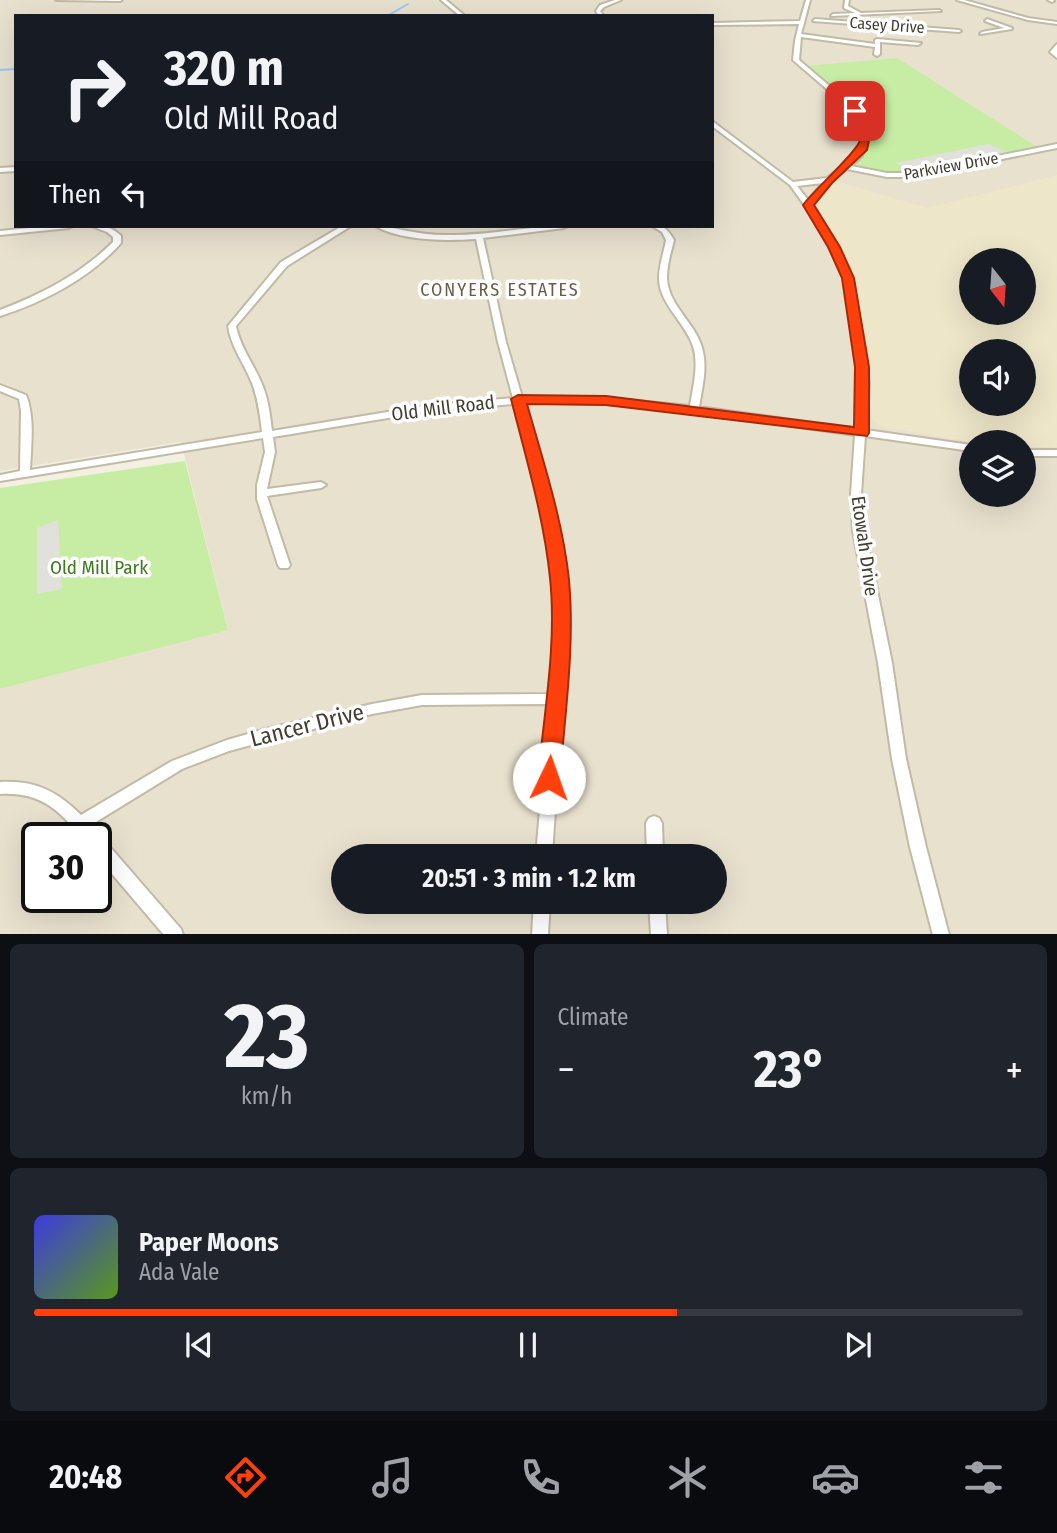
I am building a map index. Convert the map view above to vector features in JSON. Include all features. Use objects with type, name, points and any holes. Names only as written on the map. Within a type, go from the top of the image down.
[{"type":"street","points":[[58,0],[120,0]]},
{"type":"street","points":[[443,0],[460,14]]},
{"type":"street","points":[[600,14],[597,12],[602,6],[619,0]]},
{"type":"street","points":[[808,0],[794,54],[799,65],[850,106],[862,124],[865,144],[859,156],[828,180],[808,205]]},
{"type":"street","points":[[847,0],[846,8],[862,15],[868,24]]},
{"type":"street","points":[[959,0],[1011,15],[1057,23]]},
{"type":"street","points":[[806,13],[862,15],[939,11]]},
{"type":"street","points":[[903,14],[930,28]]},
{"type":"street","points":[[982,33],[1010,29],[987,20],[1011,15]]},
{"type":"street","name":"Casey Drive","points":[[815,20],[959,31]]},
{"type":"street","points":[[714,24],[803,22]]},
{"type":"street","points":[[799,35],[878,46]]},
{"type":"street","points":[[877,54],[877,40],[918,43]]},
{"type":"street","points":[[1057,46],[1053,52],[1057,56]]},
{"type":"street","name":"Etowah Drive","points":[[714,125],[792,184],[834,247],[848,278],[862,367],[862,433],[856,494],[859,531],[886,669],[899,759],[941,934]]},
{"type":"street","name":"Parkview Drive","points":[[845,167],[908,176],[1057,146]]},
{"type":"street","points":[[792,184],[828,180]]},
{"type":"street","points":[[792,184],[821,189]]},
{"type":"street","points":[[0,233],[49,228]]},
{"type":"street","points":[[0,313],[58,288],[106,255],[117,243],[117,236],[102,228]]},
{"type":"street","points":[[284,565],[262,493],[270,460],[261,393],[234,337],[232,326],[284,264],[344,228]]},
{"type":"street","points":[[388,228],[431,237],[479,237],[549,228]]},
{"type":"street","points":[[659,228],[670,240],[663,278],[666,292],[690,328],[698,346],[701,366],[694,410]]},
{"type":"street","points":[[479,237],[502,342],[545,498],[559,580],[560,642],[545,844]]},
{"type":"street","points":[[0,388],[23,397],[26,417],[25,474]]},
{"type":"street","name":"Old Mill Road","points":[[0,478],[447,406],[518,399],[606,401],[694,410],[959,446]]},
{"type":"street","points":[[1036,453],[1057,453]]},
{"type":"street","points":[[262,493],[321,485]]},
{"type":"street","name":"Lancer Drive","points":[[83,822],[177,765],[266,735],[372,709],[422,700],[554,699]]},
{"type":"street","points":[[0,788],[17,786],[50,795],[78,822]]},
{"type":"street","points":[[654,823],[655,844]]},
{"type":"street","points":[[112,861],[175,934]]},
{"type":"street","points":[[540,934],[541,914]]},
{"type":"street","points":[[658,914],[659,934]]},
{"type":"shaded area","points":[[0,0],[1057,0],[1057,934],[0,934],[0,689],[228,629],[181,442],[0,471]]},
{"type":"shaded area","points":[[989,144],[1008,153],[911,173],[896,163]]},
{"type":"shaded area","points":[[1057,175],[1057,447],[1036,447],[1036,430],[959,430],[959,440],[880,426],[872,419],[870,359],[852,278],[844,257],[820,218],[815,202],[827,185],[835,181],[927,208]]},
{"type":"shaded area","points":[[58,520],[62,589],[37,594],[37,528]]},
{"type":"green space","points":[[897,58],[1039,148],[912,174],[892,174],[854,167],[869,145],[865,122],[848,100],[806,66]]},
{"type":"green space","name":"Old Mill Park","points":[[185,461],[228,630],[0,689],[0,488]]},
{"type":"waterway","points":[[390,14],[408,4]]},
{"type":"waterway","points":[[0,70],[14,69]]},
{"type":"district","name":"CONYERS ESTATES","points":[[500,290]]},
{"type":"route","points":[[549,778],[560,642],[559,580],[545,498],[518,399],[606,401],[862,433],[862,367],[848,278],[834,247],[808,205],[828,180],[863,150],[866,136],[855,111]]}]
